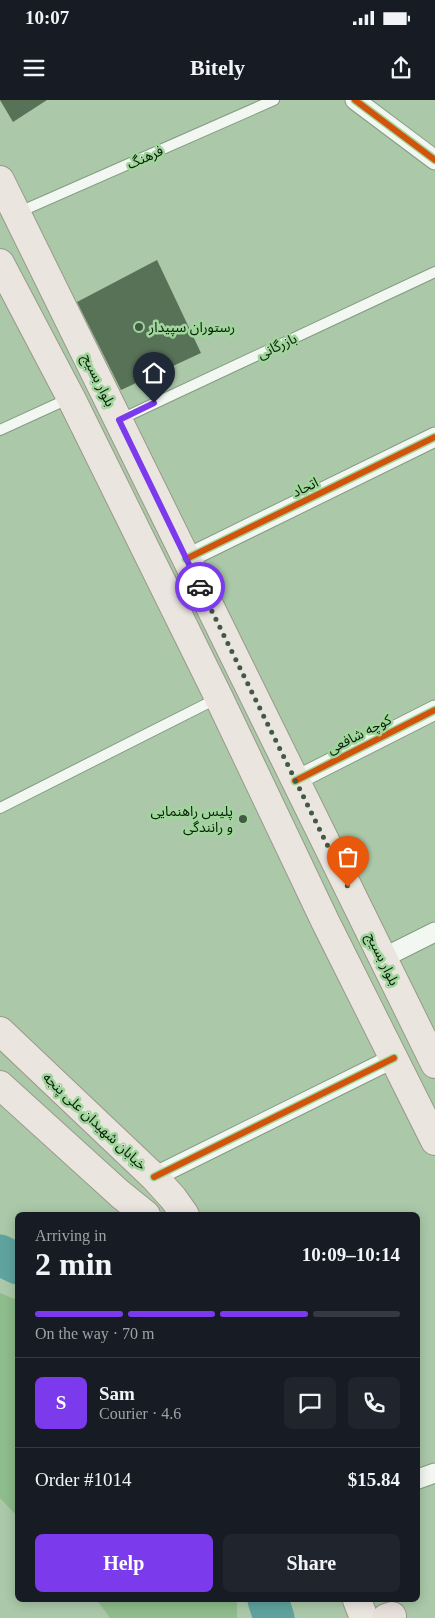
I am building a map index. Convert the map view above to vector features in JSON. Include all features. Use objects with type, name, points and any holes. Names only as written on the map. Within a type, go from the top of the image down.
[{"type":"main road","name":"بلوار بسیج","points":[[0,180],[435,1064]]},
{"type":"main road","points":[[0,263],[71,398],[219,698],[325,921],[435,1141]]},
{"type":"main road","name":"خیابان شهیدان علی پنجه","points":[[0,1031],[154,1177],[174,1198],[183,1212]]},
{"type":"main road","points":[[0,1085],[142,1212]]},
{"type":"main road","points":[[120,1194],[154,1177]]},
{"type":"main road","points":[[358,1602],[364,1618]]},
{"type":"street","points":[[355,100],[435,160]]},
{"type":"street","name":"اتحاد","points":[[186,559],[435,437]]},
{"type":"street","name":"کوچه شافعی","points":[[295,781],[435,710]]},
{"type":"street","points":[[382,958],[435,932]]},
{"type":"street","points":[[154,1177],[394,1058]]},
{"type":"street","points":[[420,1478],[435,1473]]},
{"type":"lane","name":"فرهنگ","points":[[16,213],[274,100]]},
{"type":"lane","name":"بازرگانی","points":[[119,420],[435,272]]},
{"type":"lane","points":[[0,430],[71,398]]},
{"type":"lane","points":[[0,808],[219,698]]},
{"type":"green space","points":[[0,1293],[15,1299],[15,1514],[0,1498]]},
{"type":"green space","points":[[98,1602],[237,1602],[237,1618],[110,1618]]},
{"type":"building","points":[[0,100],[47,100],[13,122]]},
{"type":"building","name":"رستوران سپیدار","points":[[157,260],[201,353],[121,390],[77,302]]},
{"type":"waterway","points":[[0,1255],[15,1262]]},
{"type":"waterway","points":[[269,1602],[274,1618]]},
{"type":"cycle path","points":[[355,100],[435,160]]},
{"type":"cycle path","points":[[186,559],[435,437]]},
{"type":"cycle path","points":[[295,781],[435,710]]},
{"type":"cycle path","points":[[154,1177],[394,1058]]},
{"type":"way so far","points":[[200,587],[348,887]]},
{"type":"place","name":"رستوران سپیدار","points":[[139,327]]},
{"type":"place","name":"پلیس راهنمایی و رانندگی","points":[[243,819]]},
{"type":"route","points":[[154,403],[119,420],[200,587]]}]
